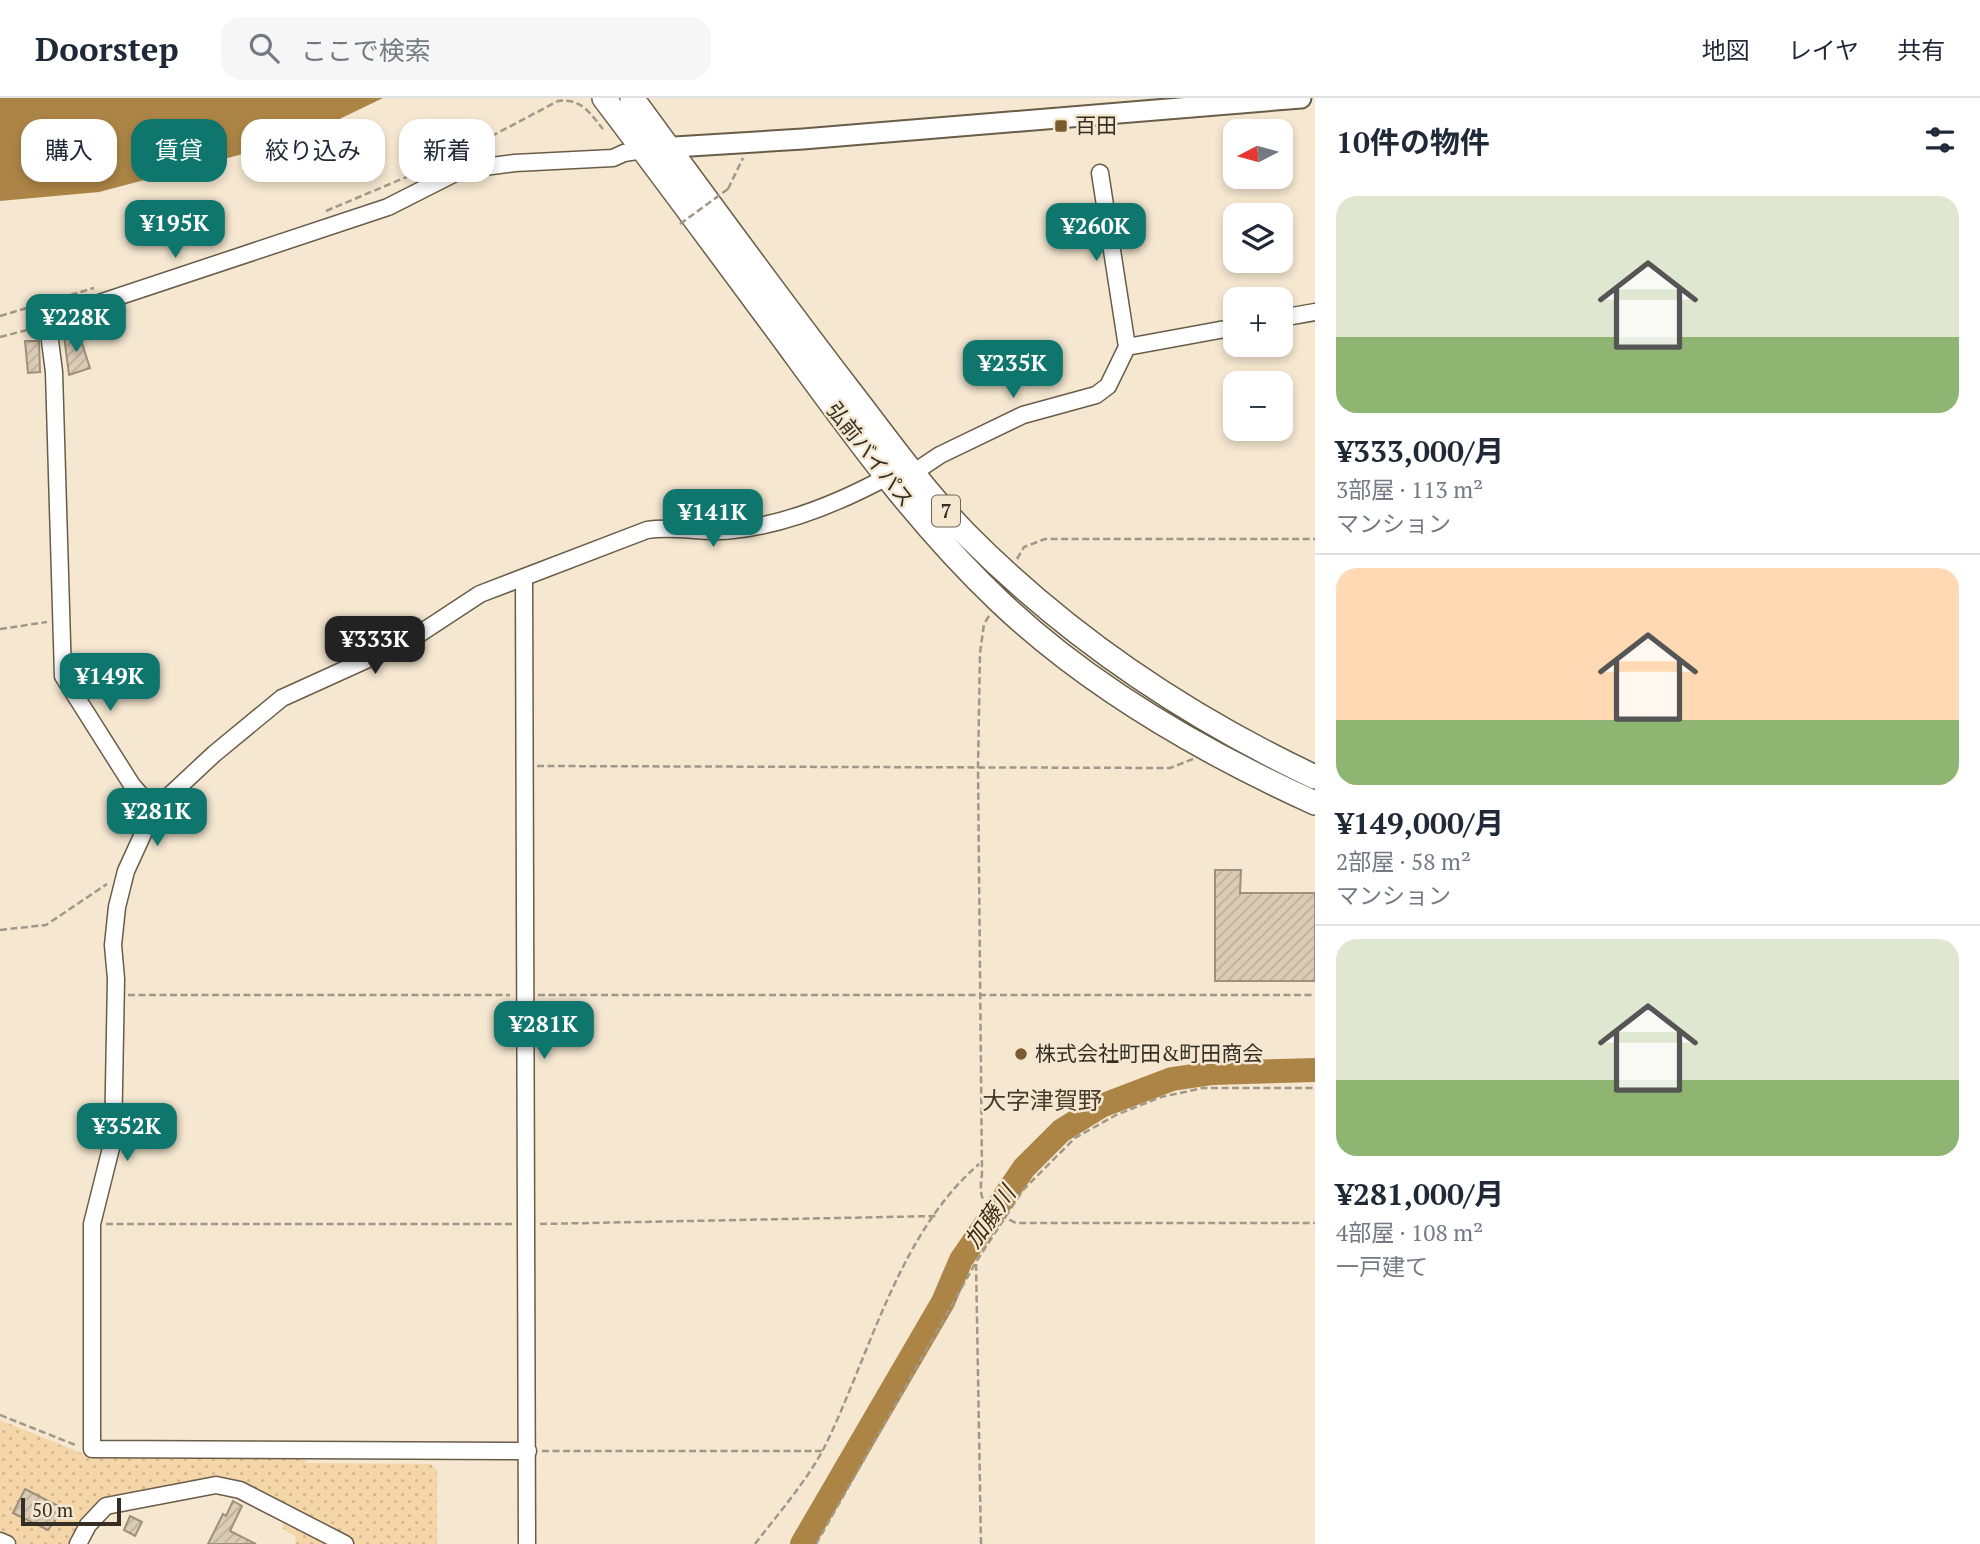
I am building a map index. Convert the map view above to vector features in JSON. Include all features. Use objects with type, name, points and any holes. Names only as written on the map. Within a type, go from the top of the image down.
[{"type":"highway","name":"弘前バイパス","points":[[604,98],[633,151],[885,478],[940,543],[1001,603],[1092,677],[1201,744],[1315,803]]},
{"type":"highway","name":"弘前バイパス","points":[[632,98],[913,473],[964,532],[1008,574],[1105,656],[1232,734],[1315,777]]},
{"type":"main road","points":[[633,151],[1301,98]]},
{"type":"street","points":[[154,810],[132,785],[63,676],[54,372],[48,325],[60,316],[388,207],[461,170],[516,163],[614,158],[633,151]]},
{"type":"street","points":[[913,473],[940,455],[1023,415],[1096,395],[1108,386],[1128,347],[1100,173]]},
{"type":"street","points":[[1293,316],[1315,312]]},
{"type":"street","points":[[1128,347],[1223,329]]},
{"type":"street","points":[[528,1451],[92,1450],[92,1224],[113,1140],[117,907],[126,871],[154,810],[214,754],[282,698],[410,640],[480,594],[647,530],[665,527],[731,531],[765,525],[863,490],[885,478]]},
{"type":"street","points":[[524,578],[527,1544]]},
{"type":"street","points":[[78,1544],[88,1525],[106,1506],[216,1485],[240,1490],[345,1544]]},
{"type":"street","points":[[0,1541],[7,1544]]},
{"type":"path","points":[[322,213],[452,157],[558,101],[571,99],[582,104],[633,151]]},
{"type":"path","points":[[680,224],[728,189],[743,160]]},
{"type":"path","points":[[0,316],[100,286]]},
{"type":"path","points":[[0,337],[48,325]]},
{"type":"path","points":[[1008,574],[1024,547],[1045,539],[1315,539]]},
{"type":"path","points":[[1001,603],[984,624],[980,653],[979,1193],[983,1204],[1016,1223],[1315,1223]]},
{"type":"path","points":[[0,629],[61,621]]},
{"type":"path","points":[[524,766],[1170,768],[1191,762],[1201,744]]},
{"type":"path","points":[[0,930],[46,925],[126,871]]},
{"type":"path","points":[[114,995],[1315,995]]},
{"type":"path","points":[[816,1544],[976,1262],[1023,1190],[1075,1138],[1115,1115],[1161,1097],[1203,1088],[1315,1088]]},
{"type":"path","points":[[755,1544],[822,1451],[904,1263],[960,1181],[979,1164]]},
{"type":"path","points":[[92,1224],[526,1224],[936,1216]]},
{"type":"path","points":[[976,1262],[981,1544]]},
{"type":"path","points":[[0,1415],[92,1450]]},
{"type":"path","points":[[528,1451],[822,1451]]},
{"type":"shaded area","points":[[0,98],[383,98],[340,119],[241,119],[241,155],[227,158],[227,119],[131,119],[131,182],[137,182],[99,192],[0,201]]},
{"type":"shaded area","points":[[0,1420],[91,1457],[306,1457],[306,1463],[431,1464],[437,1470],[437,1544],[355,1544],[344,1534],[243,1484],[219,1478],[106,1498],[88,1511],[71,1544],[20,1544],[0,1534]]},
{"type":"shaded area","points":[[286,1517],[336,1544],[295,1544],[296,1537],[282,1528]]},
{"type":"building","points":[[79,334],[90,368],[69,375],[64,336]]},
{"type":"building","points":[[25,341],[39,341],[40,372],[28,373]]},
{"type":"building","points":[[1215,870],[1241,870],[1240,893],[1315,893],[1315,981],[1215,981]]},
{"type":"building","points":[[25,1489],[60,1507],[57,1512],[60,1514],[48,1530],[13,1513]]},
{"type":"building","points":[[233,1501],[242,1506],[230,1531],[256,1544],[208,1544],[223,1514],[226,1516]]},
{"type":"building","points":[[130,1516],[142,1522],[135,1536],[124,1530]]},
{"type":"waterway","name":"加藤川","points":[[802,1544],[943,1302],[961,1260],[1024,1168],[1061,1131],[1101,1106],[1172,1079],[1213,1073],[1315,1070]]},
{"type":"place","name":"百田","points":[[1061,126]]},
{"type":"place","name":"株式会社町田&町田商会","points":[[1021,1054]]},
{"type":"district","name":"大字津賀野","points":[[1042,1101]]}]
